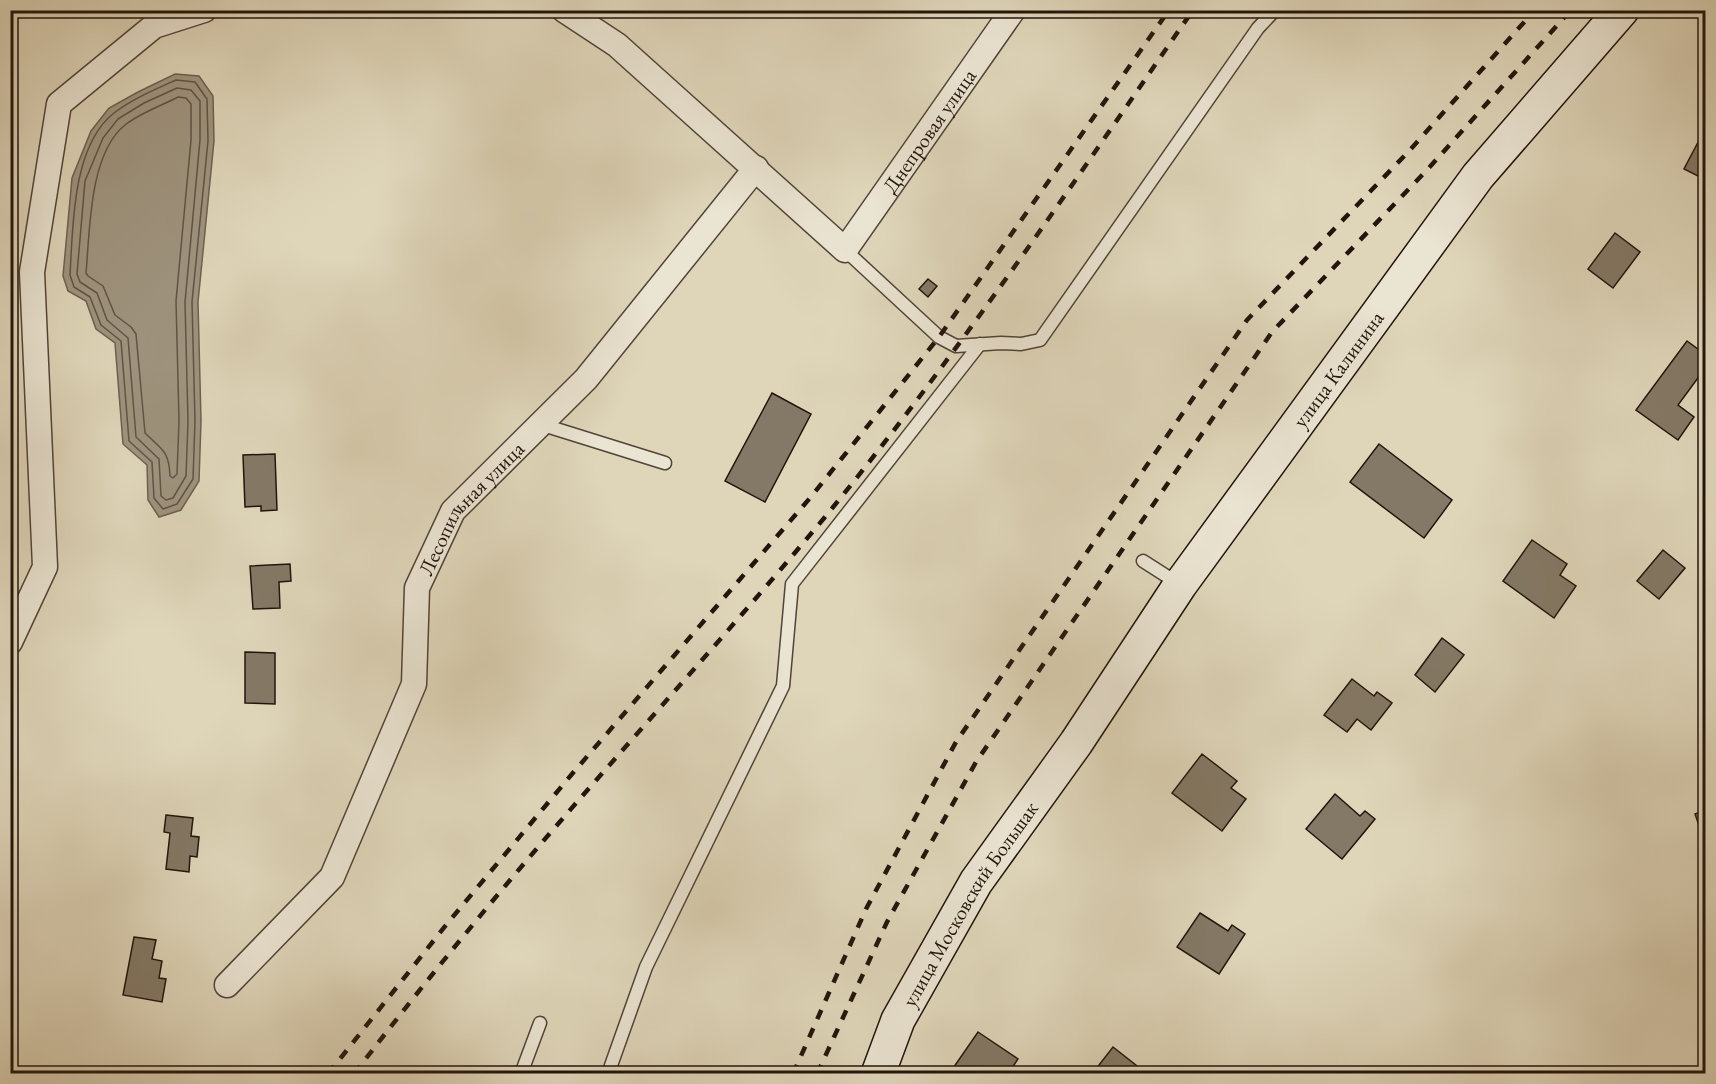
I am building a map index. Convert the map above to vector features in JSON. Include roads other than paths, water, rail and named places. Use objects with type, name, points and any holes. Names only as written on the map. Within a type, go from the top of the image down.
[{"type":"street","points":[[10,642],[45,567],[32,272],[58,104],[154,26],[204,10]]},
{"type":"street","points":[[564,10],[617,45],[845,250]]},
{"type":"street","name":"Днепровая улица","points":[[845,250],[1013,10]]},
{"type":"street","name":"улица Калинина","points":[[1076,743],[1180,585],[1478,176],[1622,10]]},
{"type":"street","name":"Лесопильная улица","points":[[227,985],[332,877],[414,684],[417,588],[453,511],[585,379],[756,168]]},
{"type":"street","name":"улица Московский Большак","points":[[878,1074],[898,1020],[976,882],[1076,743]]},
{"type":"lane","points":[[845,250],[939,337],[956,346],[1021,344],[1040,340],[1258,28],[1275,10]]},
{"type":"lane","points":[[608,1074],[646,967],[783,686],[792,584],[980,344]]},
{"type":"lane","points":[[540,424],[665,463]]},
{"type":"lane","points":[[1143,561],[1180,585]]},
{"type":"lane","points":[[521,1074],[540,1023]]},
{"type":"water","points":[[175,74],[199,76],[213,96],[214,141],[198,302],[201,421],[199,481],[181,510],[159,517],[148,500],[147,465],[123,444],[115,343],[96,329],[86,301],[68,291],[63,276],[72,178],[91,131],[109,108]]},
{"type":"railway","points":[[328,1074],[446,925],[572,774],[810,498],[939,337],[1169,10]]},
{"type":"railway","points":[[354,1074],[501,891],[768,585],[874,456],[1014,268],[1193,10]]},
{"type":"railway","points":[[793,1074],[866,909],[956,742],[1247,320],[1409,151],[1535,10]]},
{"type":"railway","points":[[817,1074],[887,922],[976,762],[1272,332],[1427,170],[1571,10]]}]
